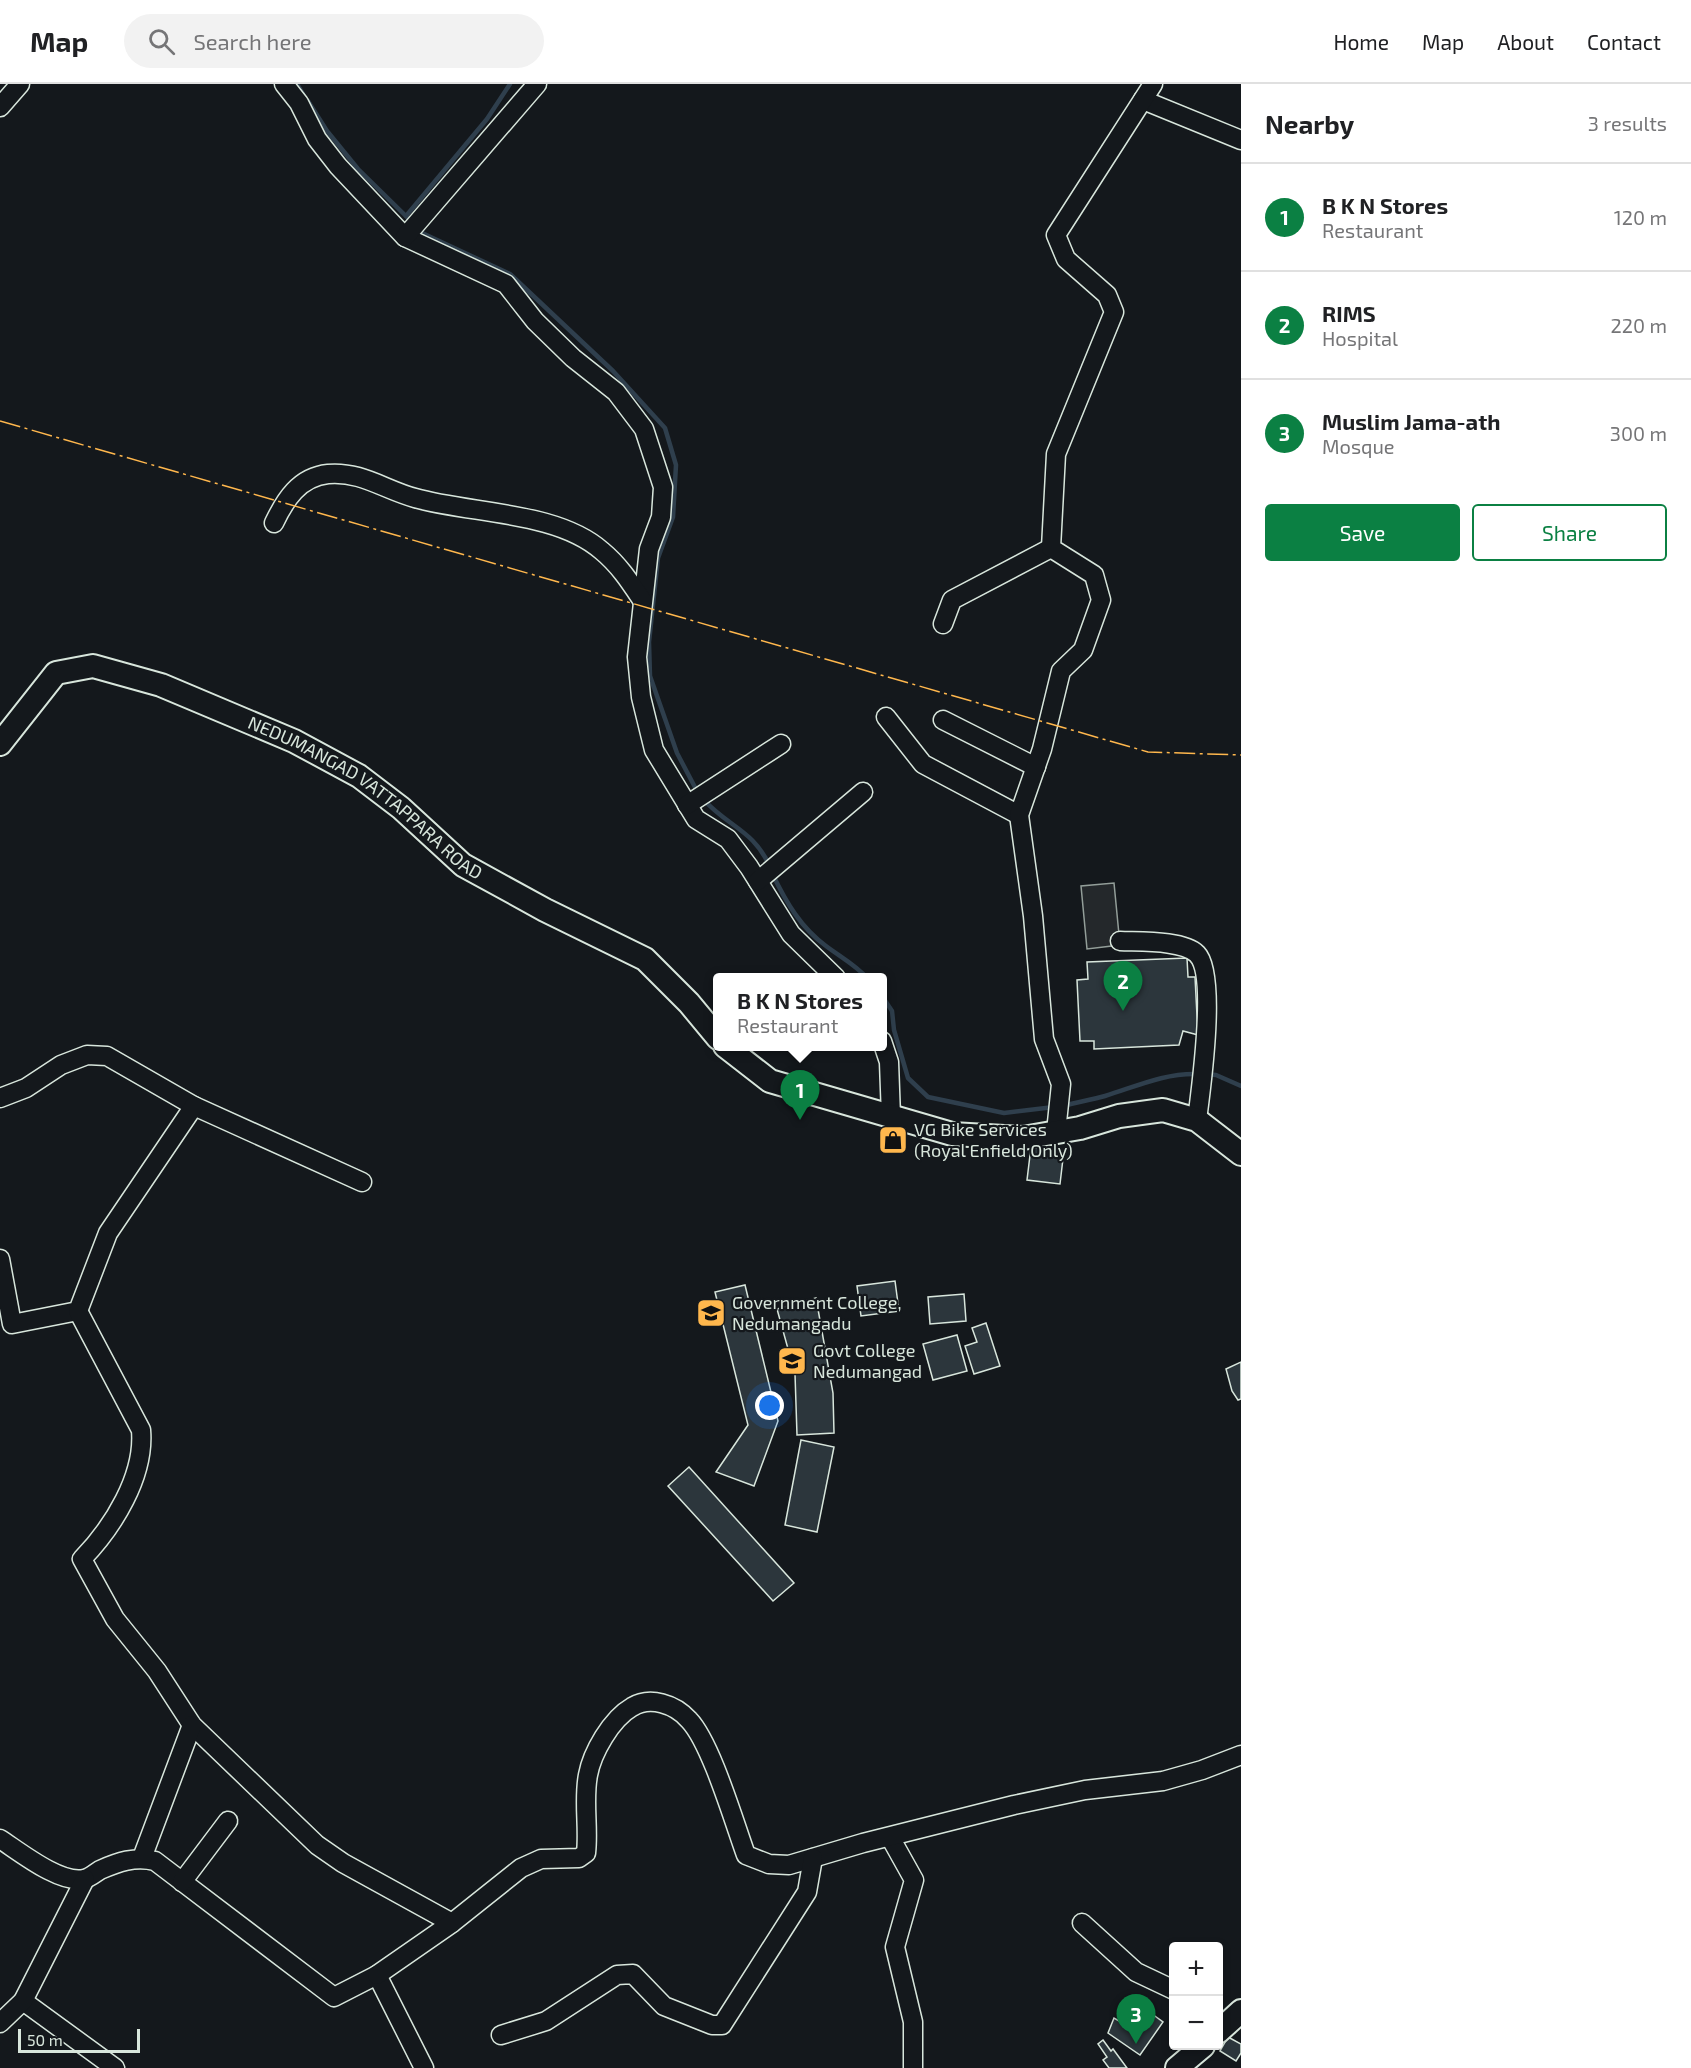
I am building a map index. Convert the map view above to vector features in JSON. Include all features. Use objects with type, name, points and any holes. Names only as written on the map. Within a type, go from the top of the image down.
[{"type":"main road","name":"NEDUMANGAD VATTAPPARA ROAD","points":[[0,744],[56,673],[93,666],[161,686],[217,707],[294,741],[359,776],[401,808],[463,866],[545,910],[645,959],[689,1003],[713,1033]]},
{"type":"main road","points":[[730,1051],[770,1081],[952,1134],[1023,1138],[1119,1116],[1163,1110],[1197,1120],[1241,1154]]},
{"type":"main road","points":[[1178,2068],[1198,2050]]},
{"type":"street","points":[[0,107],[20,84]]},
{"type":"street","points":[[284,84],[299,103],[317,139],[405,237],[506,284],[535,321],[573,358],[616,392],[644,429],[655,455],[663,487],[661,517],[649,549],[637,657],[641,697],[654,750],[696,819],[728,839],[791,934],[831,973]]},
{"type":"street","points":[[405,237],[537,84]]},
{"type":"street","points":[[1051,548],[1056,454],[1114,312],[1107,295],[1066,259],[1056,235],[1153,84]]},
{"type":"street","points":[[1143,100],[1241,140]]},
{"type":"street","points":[[274,523],[287,497],[297,488],[329,474],[356,475],[412,497],[449,507],[520,516],[564,530],[600,549],[621,568],[642,600]]},
{"type":"street","points":[[943,624],[952,600],[1051,548]]},
{"type":"street","points":[[1051,548],[1094,576],[1101,600],[1083,650],[1061,671],[1035,767],[1019,815],[1033,916],[1044,1040],[1061,1084],[1056,1132]]},
{"type":"street","points":[[886,717],[923,764],[1019,815]]},
{"type":"street","points":[[944,720],[1035,767]]},
{"type":"street","points":[[687,805],[781,744]]},
{"type":"street","points":[[758,881],[863,792]]},
{"type":"street","points":[[1120,941],[1183,946],[1198,955],[1206,975],[1205,1055],[1197,1120]]},
{"type":"street","points":[[885,1051],[889,1062],[891,1117]]},
{"type":"street","points":[[0,1098],[26,1088],[61,1065],[87,1055],[106,1056],[194,1106],[362,1182]]},
{"type":"street","points":[[194,1106],[108,1233],[78,1311],[141,1430],[142,1443],[138,1467],[124,1499],[95,1545],[82,1559],[114,1619],[156,1671],[192,1725],[317,1845],[343,1863],[452,1923]]},
{"type":"street","points":[[0,1259],[12,1324],[78,1311]]},
{"type":"street","points":[[0,1839],[54,1873],[71,1879],[85,1879],[126,1860],[142,1858],[154,1861],[334,1997],[377,1975],[452,1923],[521,1868],[541,1859],[579,1858],[586,1853],[588,1775],[612,1725],[627,1710],[638,1704],[657,1701],[689,1719],[702,1738],[746,1855],[769,1864],[789,1865],[890,1837],[1085,1790],[1163,1781],[1202,1770],[1241,1755]]},
{"type":"street","points":[[142,1858],[192,1725]]},
{"type":"street","points":[[182,1882],[228,1821]]},
{"type":"street","points":[[890,1837],[914,1880],[896,1947],[913,2022],[914,2068]]},
{"type":"street","points":[[501,2035],[546,2021],[617,1975],[633,1974],[664,2006],[712,2025],[722,2025],[807,1892],[813,1858]]},
{"type":"street","points":[[0,2023],[22,2001],[85,1879]]},
{"type":"street","points":[[1082,1923],[1136,1972],[1169,1988]]},
{"type":"street","points":[[377,1975],[416,2065]]},
{"type":"street","points":[[22,2001],[115,2068]]},
{"type":"shaded area","points":[[1114,883],[1120,945],[1087,949],[1081,886]]},
{"type":"building","points":[[1187,958],[1188,977],[1195,977],[1198,1035],[1183,1031],[1179,1045],[1094,1049],[1094,1041],[1080,1041],[1077,980],[1088,979],[1087,962]]},
{"type":"building","points":[[1031,1147],[1064,1150],[1060,1184],[1027,1180]]},
{"type":"building","points":[[895,1281],[899,1311],[861,1316],[857,1286]]},
{"type":"building","points":[[745,1285],[778,1421],[754,1486],[716,1472],[748,1425],[715,1292]]},
{"type":"building","points":[[964,1294],[966,1321],[930,1324],[928,1297]]},
{"type":"building","points":[[816,1298],[833,1393],[834,1433],[797,1435],[795,1374],[777,1309]]},
{"type":"building","points":[[986,1323],[1000,1366],[974,1374],[965,1346],[977,1342],[972,1328]]},
{"type":"building","points":[[957,1335],[967,1371],[933,1380],[923,1344]]},
{"type":"building","points":[[1241,1362],[1241,1399],[1238,1400],[1232,1391],[1226,1369]]},
{"type":"building","points":[[801,1440],[834,1447],[817,1532],[785,1525]]},
{"type":"building","points":[[689,1467],[794,1583],[773,1601],[668,1486]]},
{"type":"building","points":[[1148,2011],[1163,2022],[1140,2055],[1108,2033],[1114,2018],[1119,2021],[1124,2013],[1140,2024]]},
{"type":"building","points":[[1228,2037],[1241,2044],[1241,2053],[1236,2061],[1220,2051],[1223,2050]]},
{"type":"building","points":[[1103,2040],[1127,2068],[1109,2068],[1103,2060],[1107,2057],[1098,2044]]},
{"type":"waterway","points":[[297,84],[303,94]]},
{"type":"waterway","points":[[406,216],[487,119],[510,84]]},
{"type":"waterway","points":[[308,101],[327,131],[358,169],[412,222]]},
{"type":"waterway","points":[[418,228],[422,233],[510,274],[613,371],[665,428],[676,465],[673,517],[658,558],[649,642],[650,676],[677,753],[698,793]]},
{"type":"waterway","points":[[703,799],[756,845],[770,867]]},
{"type":"waterway","points":[[773,875],[789,905],[809,931],[862,973]]},
{"type":"waterway","points":[[887,1004],[892,1011],[894,1030],[908,1078],[928,1097],[1004,1113],[1054,1107]]},
{"type":"waterway","points":[[1063,1106],[1105,1096],[1161,1078],[1197,1074]]},
{"type":"waterway","points":[[1205,1074],[1216,1075],[1241,1086]]},
{"type":"power","points":[[0,421],[1148,752],[1241,755]]},
{"type":"place","name":"RIMS","points":[[1123,1011]]},
{"type":"place","name":"B K N Stores","points":[[800,1120]]},
{"type":"place","name":"VG Bike Services (Royal Enfield Only)","points":[[893,1140]]},
{"type":"place","name":"Government College, Nedumangadu","points":[[711,1313]]},
{"type":"place","name":"Govt College Nedumangad","points":[[792,1361]]},
{"type":"place","name":"Muslim Jama-ath","points":[[1136,2044]]}]
